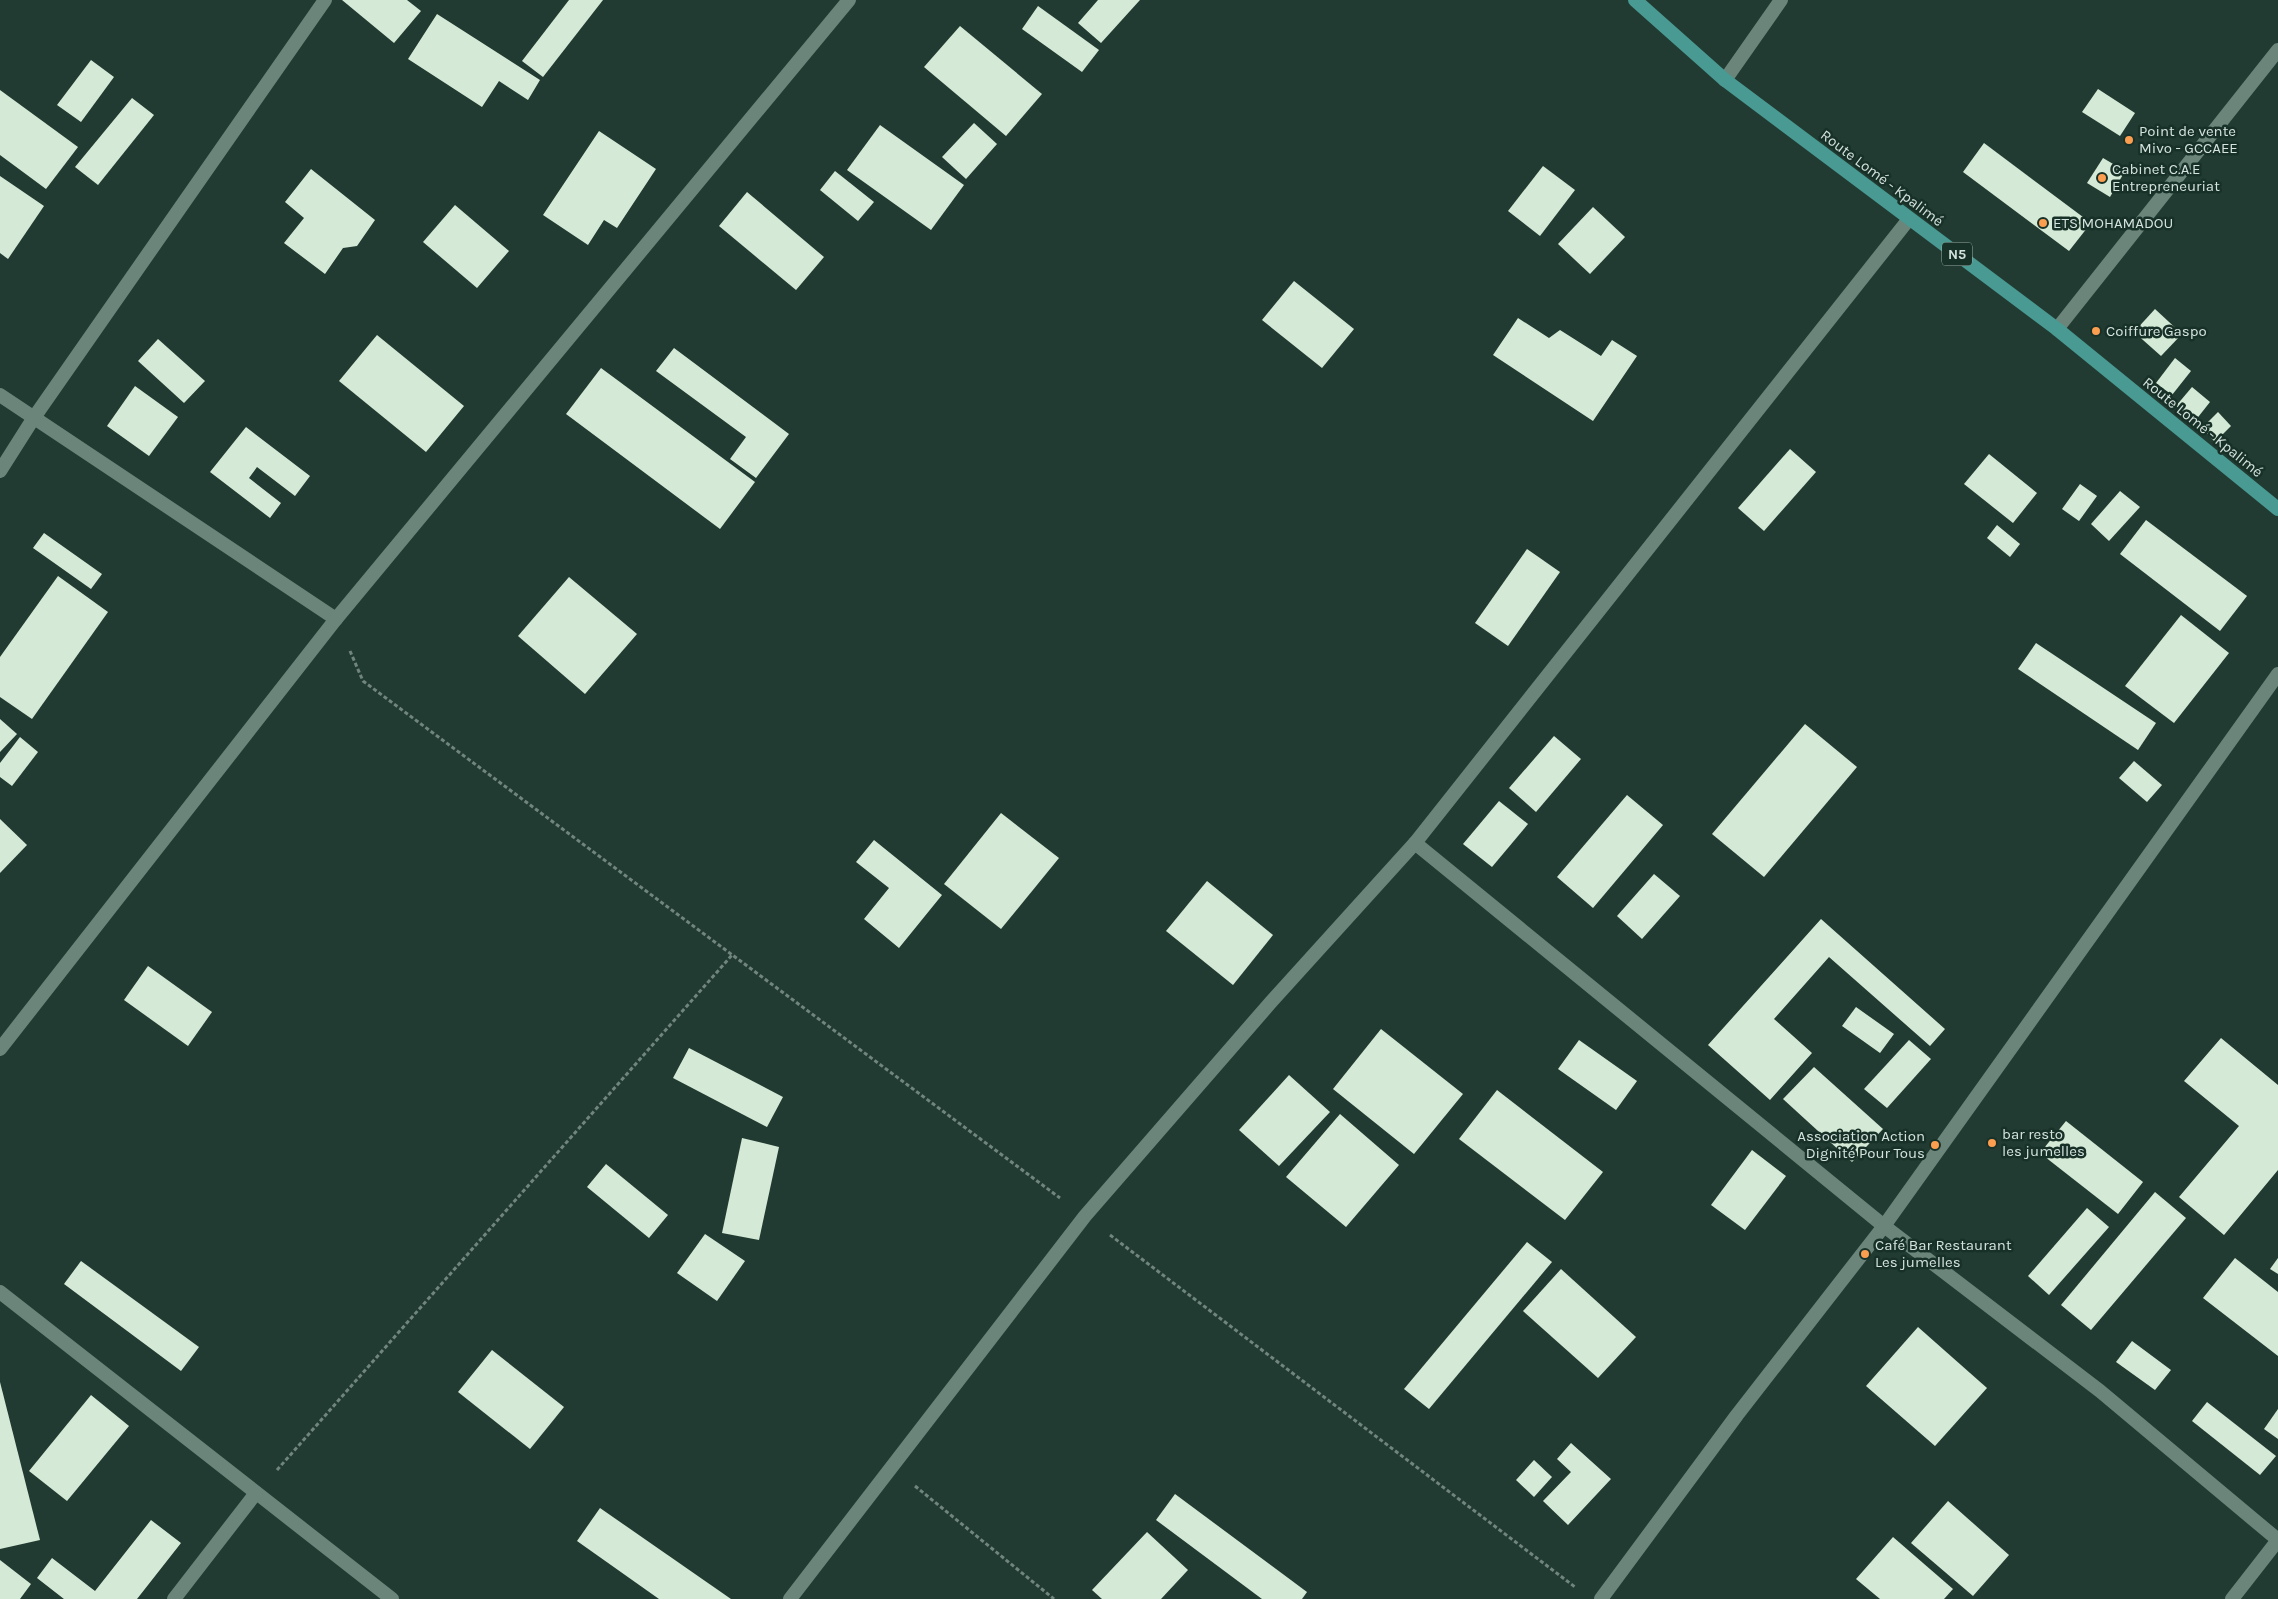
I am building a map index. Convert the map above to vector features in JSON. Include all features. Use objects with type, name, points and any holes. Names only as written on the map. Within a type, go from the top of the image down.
[{"type":"main road","name":"Route Lomé - Kpalimé","points":[[1635,0],[1725,80],[2057,329],[2278,509]]},
{"type":"street","points":[[0,471],[33,419],[325,0]]},
{"type":"street","points":[[0,1049],[336,619],[849,0]]},
{"type":"street","points":[[1725,80],[1781,0]]},
{"type":"street","points":[[2057,329],[2275,58]]},
{"type":"street","points":[[790,1599],[1085,1216],[1271,1002],[1415,843],[1909,219]]},
{"type":"street","points":[[0,395],[33,419],[336,619]]},
{"type":"street","points":[[1601,1599],[1737,1415],[1884,1226],[2278,674]]},
{"type":"street","points":[[1415,843],[1884,1226],[2100,1391],[2278,1540],[2232,1599]]},
{"type":"street","points":[[0,1292],[392,1599]]},
{"type":"street","points":[[174,1599],[256,1493]]},
{"type":"path","points":[[336,619],[363,681],[1085,1216],[1576,1587]]},
{"type":"path","points":[[256,1493],[732,955]]},
{"type":"path","points":[[891,1467],[1054,1599]]},
{"type":"building","points":[[342,0],[407,0],[421,11],[394,43]]},
{"type":"building","points":[[569,0],[603,0],[543,77],[522,61]]},
{"type":"building","points":[[1098,0],[1140,0],[1101,43],[1078,23]]},
{"type":"building","points":[[1038,6],[1099,50],[1082,72],[1022,29]]},
{"type":"building","points":[[437,14],[540,80],[528,100],[499,81],[482,107],[408,59]]},
{"type":"building","points":[[960,26],[1042,94],[1006,136],[924,67]]},
{"type":"building","points":[[91,60],[114,77],[81,122],[57,105]]},
{"type":"building","points":[[2098,89],[2135,113],[2120,136],[2082,112]]},
{"type":"building","points":[[0,90],[78,147],[46,189],[0,155]]},
{"type":"building","points":[[132,98],[154,115],[98,185],[75,167]]},
{"type":"building","points":[[974,123],[997,144],[966,179],[942,157]]},
{"type":"building","points":[[880,125],[964,185],[931,230],[847,170]]},
{"type":"building","points":[[599,131],[656,169],[617,228],[604,220],[588,245],[543,215]]},
{"type":"building","points":[[1984,143],[2091,223],[2069,251],[1963,172]]},
{"type":"building","points":[[2103,158],[2125,171],[2110,197],[2087,183]]},
{"type":"building","points":[[1543,166],[1575,190],[1540,236],[1508,211]]},
{"type":"building","points":[[311,169],[375,220],[357,246],[343,248],[325,274],[284,243],[304,218],[285,202]]},
{"type":"building","points":[[835,171],[874,202],[858,221],[820,190]]},
{"type":"building","points":[[0,176],[44,206],[8,259],[0,253]]},
{"type":"building","points":[[747,192],[824,257],[796,290],[719,226]]},
{"type":"building","points":[[455,205],[509,251],[477,288],[423,242]]},
{"type":"building","points":[[1593,207],[1625,237],[1590,274],[1558,244]]},
{"type":"building","points":[[1294,281],[1354,329],[1322,368],[1262,320]]},
{"type":"building","points":[[2155,309],[2182,334],[2161,356],[2134,332]]},
{"type":"building","points":[[1518,318],[1549,338],[1560,330],[1601,356],[1612,340],[1637,356],[1593,421],[1493,355]]},
{"type":"building","points":[[377,335],[464,406],[426,452],[339,381]]},
{"type":"building","points":[[158,339],[205,381],[184,403],[138,361]]},
{"type":"building","points":[[674,348],[789,434],[756,478],[730,459],[746,437],[656,371]]},
{"type":"building","points":[[2175,358],[2191,371],[2172,395],[2156,383]]},
{"type":"building","points":[[601,368],[755,482],[720,529],[566,414]]},
{"type":"building","points":[[135,386],[178,417],[149,456],[107,426]]},
{"type":"building","points":[[2192,387],[2210,402],[2195,421],[2176,406]]},
{"type":"building","points":[[2218,412],[2231,426],[2215,442],[2202,428]]},
{"type":"building","points":[[246,427],[310,476],[295,496],[257,467],[249,478],[281,503],[270,518],[210,472]]},
{"type":"building","points":[[1790,449],[1816,472],[1764,531],[1738,508]]},
{"type":"building","points":[[1989,454],[2037,493],[2013,523],[1964,484]]},
{"type":"building","points":[[2080,484],[2097,496],[2079,521],[2062,509]]},
{"type":"building","points":[[2120,491],[2140,507],[2109,541],[2091,524]]},
{"type":"building","points":[[2146,520],[2247,596],[2220,631],[2120,554]]},
{"type":"building","points":[[1997,525],[2020,544],[2010,557],[1987,538]]},
{"type":"building","points":[[44,533],[102,574],[91,589],[33,548]]},
{"type":"building","points":[[1527,549],[1560,572],[1508,646],[1475,623]]},
{"type":"building","points":[[58,576],[108,612],[32,719],[0,697],[0,657]]},
{"type":"building","points":[[569,577],[637,634],[585,694],[518,636]]},
{"type":"building","points":[[2181,615],[2229,653],[2174,723],[2125,686]]},
{"type":"building","points":[[2036,643],[2156,723],[2138,750],[2018,669]]},
{"type":"building","points":[[0,719],[17,734],[0,752]]},
{"type":"building","points":[[1805,724],[1857,767],[1764,877],[1712,834]]},
{"type":"building","points":[[1554,736],[1581,759],[1536,812],[1509,788]]},
{"type":"building","points":[[20,737],[38,752],[12,786],[0,777],[0,763]]},
{"type":"building","points":[[2134,761],[2162,785],[2147,802],[2119,778]]},
{"type":"building","points":[[1627,795],[1663,825],[1593,908],[1557,877]]},
{"type":"building","points":[[1499,801],[1528,824],[1492,867],[1463,844]]},
{"type":"building","points":[[1001,813],[1059,858],[1001,929],[944,884]]},
{"type":"building","points":[[0,819],[27,845],[0,873]]},
{"type":"building","points":[[874,840],[942,895],[899,948],[864,919],[889,888],[856,862]]},
{"type":"building","points":[[1654,874],[1680,896],[1642,939],[1617,916]]},
{"type":"building","points":[[1207,881],[1273,935],[1233,985],[1166,931]]},
{"type":"building","points":[[1821,919],[1945,1029],[1930,1046],[1829,957],[1774,1019],[1812,1053],[1770,1100],[1708,1045]]},
{"type":"building","points":[[148,966],[212,1012],[188,1046],[124,1000]]},
{"type":"building","points":[[1856,1007],[1894,1034],[1880,1053],[1842,1026]]},
{"type":"building","points":[[1381,1029],[1463,1094],[1414,1154],[1333,1089]]},
{"type":"building","points":[[2221,1038],[2278,1085],[2278,1170],[2224,1235],[2179,1197],[2239,1126],[2184,1081]]},
{"type":"building","points":[[1579,1040],[1637,1081],[1616,1110],[1558,1069]]},
{"type":"building","points":[[1909,1040],[1931,1059],[1887,1108],[1864,1089]]},
{"type":"building","points":[[689,1048],[783,1097],[767,1127],[673,1078]]},
{"type":"building","points":[[1814,1067],[1883,1129],[1852,1162],[1783,1099]]},
{"type":"building","points":[[1289,1075],[1330,1112],[1279,1166],[1239,1130]]},
{"type":"building","points":[[1497,1090],[1603,1172],[1565,1220],[1459,1139]]},
{"type":"building","points":[[1340,1114],[1399,1165],[1346,1227],[1286,1177]]},
{"type":"building","points":[[2066,1121],[2143,1182],[2118,1214],[2040,1153]]},
{"type":"building","points":[[742,1138],[779,1147],[759,1240],[722,1233]]},
{"type":"building","points":[[1752,1150],[1786,1176],[1745,1230],[1711,1205]]},
{"type":"building","points":[[606,1164],[668,1215],[649,1238],[587,1187]]},
{"type":"building","points":[[2155,1192],[2186,1218],[2091,1330],[2061,1305]]},
{"type":"building","points":[[2087,1208],[2109,1227],[2049,1295],[2028,1276]]},
{"type":"building","points":[[705,1234],[745,1261],[717,1301],[677,1273]]},
{"type":"building","points":[[1527,1242],[1552,1262],[1429,1409],[1404,1389]]},
{"type":"building","points":[[2235,1258],[2278,1292],[2278,1356],[2203,1298]]},
{"type":"building","points":[[2278,1258],[2278,1274],[2270,1269]]},
{"type":"building","points":[[81,1261],[199,1347],[181,1371],[64,1284]]},
{"type":"building","points":[[1561,1269],[1636,1337],[1598,1378],[1523,1311]]},
{"type":"building","points":[[1918,1327],[1987,1388],[1935,1446],[1866,1386]]},
{"type":"building","points":[[2132,1341],[2171,1370],[2155,1390],[2116,1362]]},
{"type":"building","points":[[492,1350],[564,1407],[530,1449],[458,1392]]},
{"type":"building","points":[[0,1382],[40,1540],[0,1549]]},
{"type":"building","points":[[91,1395],[129,1426],[67,1501],[29,1471]]},
{"type":"building","points":[[2207,1402],[2276,1456],[2260,1475],[2192,1421]]},
{"type":"building","points":[[2278,1409],[2278,1439],[2264,1429]]},
{"type":"building","points":[[1571,1443],[1611,1479],[1568,1525],[1543,1501],[1571,1472],[1557,1459]]},
{"type":"building","points":[[1534,1460],[1552,1477],[1534,1497],[1516,1480]]},
{"type":"building","points":[[1175,1494],[1307,1592],[1302,1599],[1262,1599],[1156,1520]]},
{"type":"building","points":[[1948,1501],[2009,1555],[1973,1596],[1911,1543]]},
{"type":"building","points":[[600,1508],[731,1599],[659,1599],[577,1541]]},
{"type":"building","points":[[151,1520],[181,1543],[137,1599],[64,1599],[37,1578],[52,1558],[95,1591]]},
{"type":"building","points":[[1147,1532],[1188,1570],[1161,1599],[1102,1599],[1092,1590]]},
{"type":"building","points":[[1893,1537],[1953,1589],[1944,1599],[1880,1599],[1856,1579]]},
{"type":"building","points":[[0,1560],[31,1584],[20,1599],[0,1599]]},
{"type":"place","name":"Point de vente Mivo - GCCAEE","points":[[2129,140]]},
{"type":"place","name":"Cabinet C.A.E Entrepreneuriat","points":[[2102,178]]},
{"type":"place","name":"ETS MOHAMADOU","points":[[2043,223]]},
{"type":"place","name":"Coiffure Gaspo","points":[[2096,331]]},
{"type":"place","name":"bar resto les jumelles","points":[[1992,1143]]},
{"type":"place","name":"Association Action Dignité Pour Tous","points":[[1935,1145]]},
{"type":"place","name":"Café Bar Restaurant Les jumelles","points":[[1865,1254]]}]
